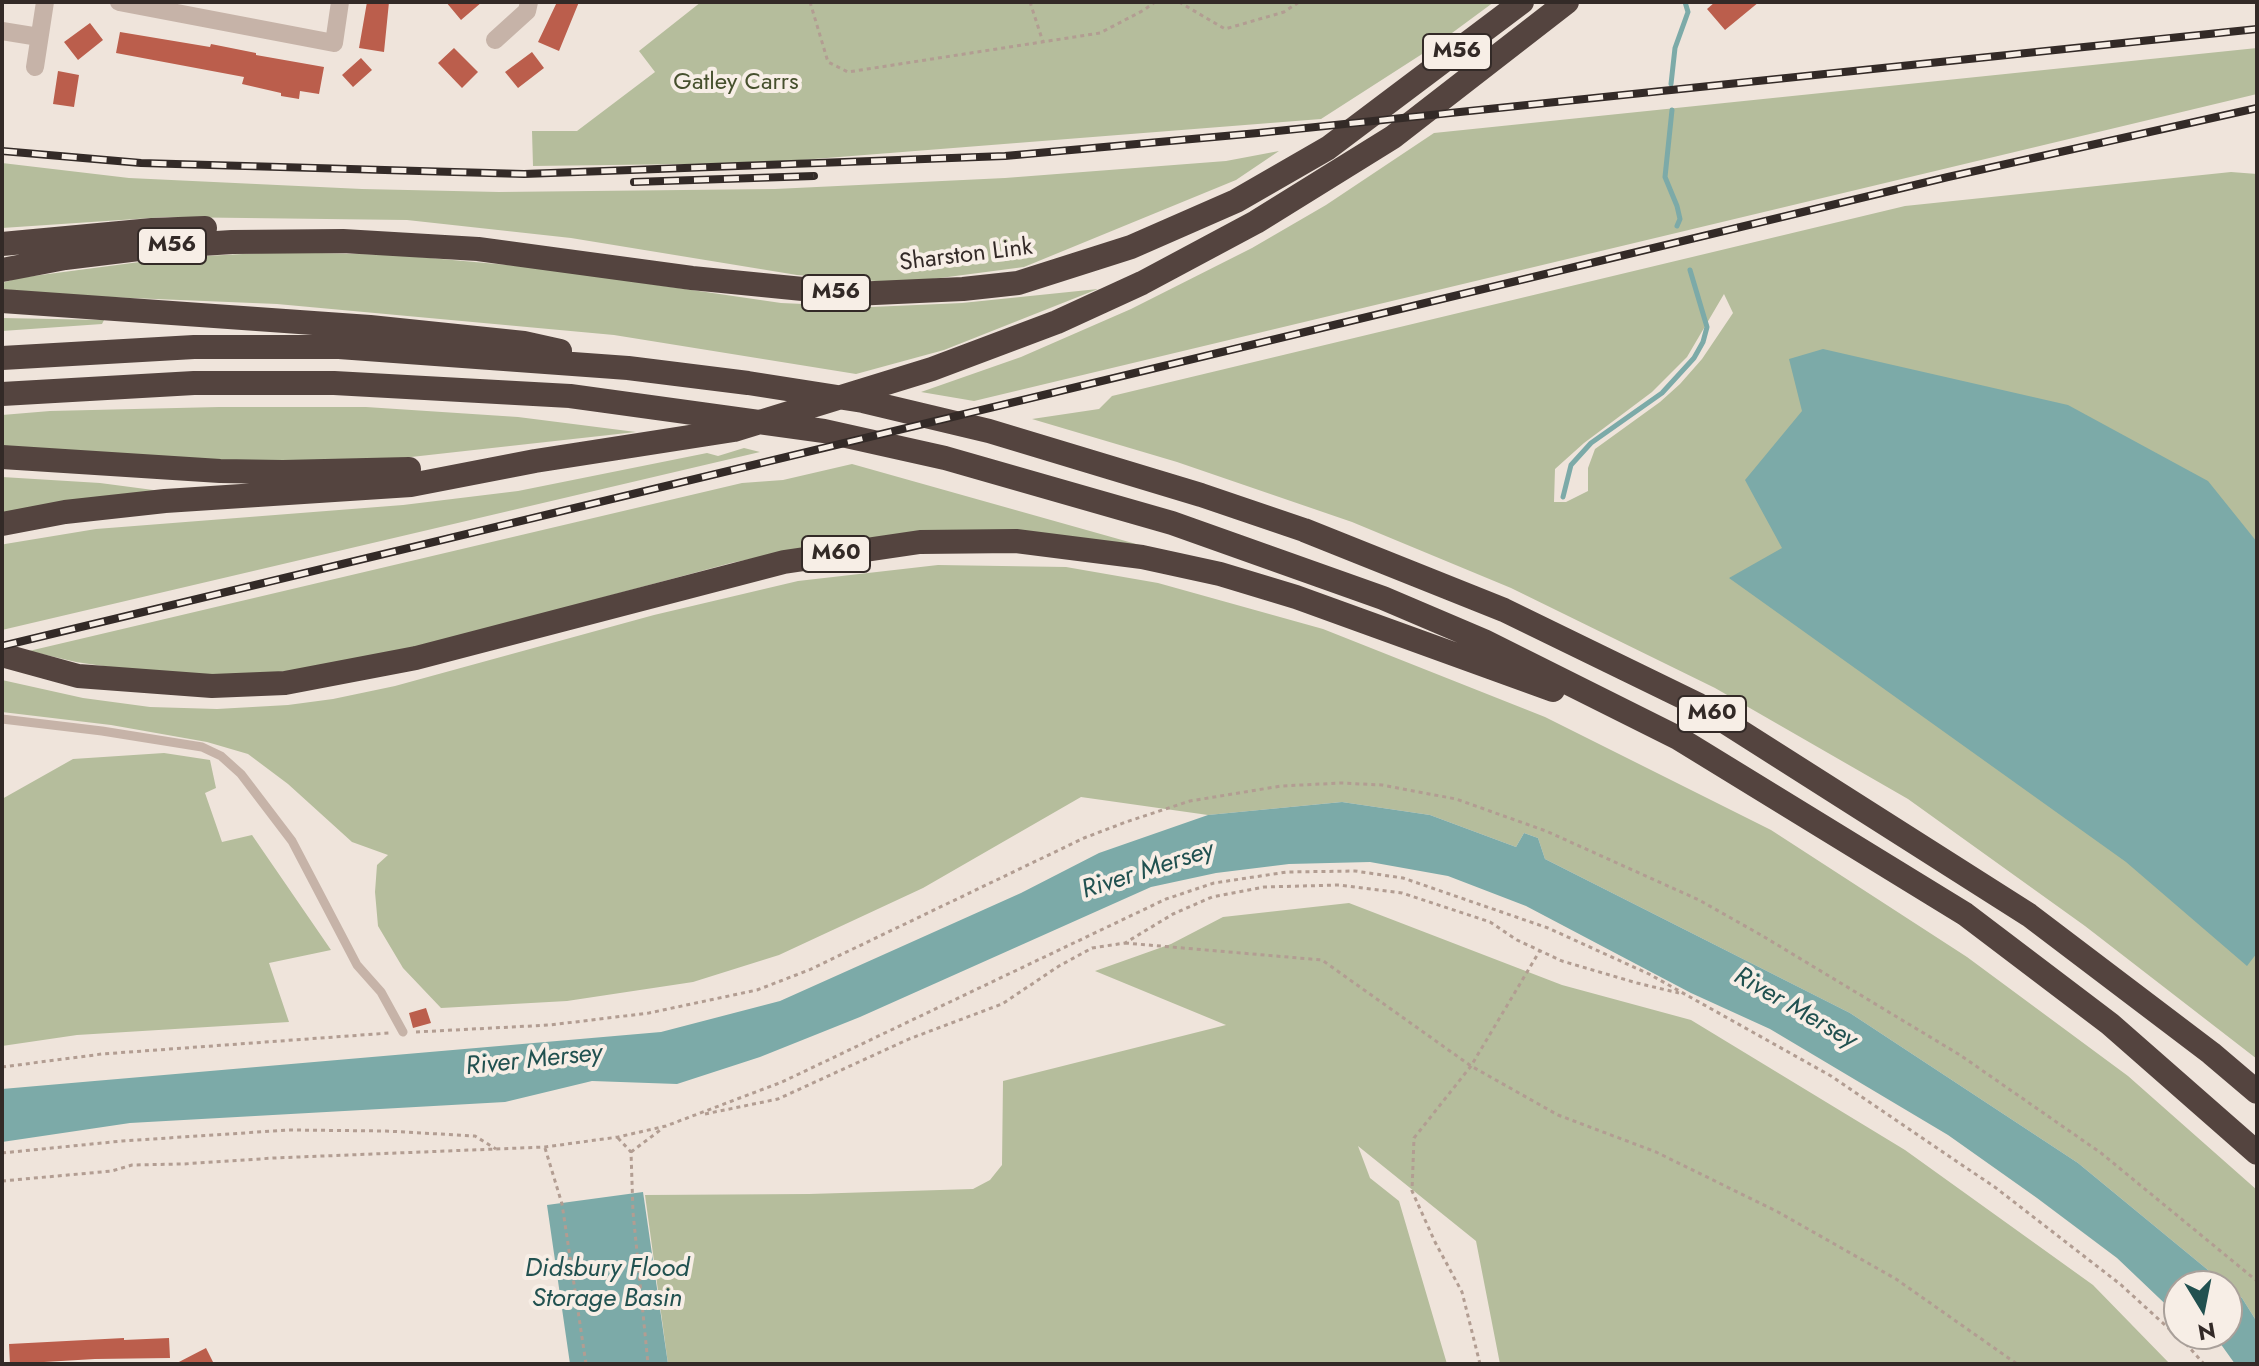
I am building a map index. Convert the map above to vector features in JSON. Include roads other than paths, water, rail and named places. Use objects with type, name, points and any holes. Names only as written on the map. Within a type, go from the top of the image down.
[{"type":"highway","name":"Sharston Link","points":[[343,241],[478,249],[794,290],[853,294],[1018,283],[1131,247],[1236,201],[1328,148],[1522,2]]},
{"type":"highway","name":"M56","points":[[2,524],[65,512],[165,501],[411,485],[535,461],[734,430],[973,355],[1057,322],[1200,253],[1284,207],[1368,153],[1567,2]]},
{"type":"highway","name":"M56","points":[[2,244],[152,230],[253,226],[343,241]]},
{"type":"highway","name":"M56","points":[[2,270],[65,258],[155,247],[232,242],[343,241]]},
{"type":"highway","name":"M60","points":[[9,302],[253,317],[524,343],[628,368]]},
{"type":"highway","name":"M60","points":[[2,358],[194,347],[339,347],[628,368],[863,401],[989,431],[1098,462],[1304,530],[1504,610],[1697,704],[2029,915],[2211,1053],[2257,1092]]},
{"type":"highway","name":"M60","points":[[2,394],[179,383],[334,383],[570,396],[824,431],[945,458],[1172,523],[1383,598],[1484,641],[1678,738],[1965,914],[2110,1024],[2257,1153]]},
{"type":"highway","points":[[2,457],[154,468],[283,472],[535,461]]},
{"type":"highway","name":"M60","points":[[2,655],[78,676],[212,686],[296,681],[416,658],[784,562],[920,542],[1016,541],[1169,562],[1281,592],[1424,642],[1678,738]]},
{"type":"street","points":[[35,67],[45,2]]},
{"type":"street","points":[[119,2],[334,43],[340,2]]},
{"type":"street","points":[[495,40],[527,11],[529,2]]},
{"type":"street","points":[[2,31],[39,37]]},
{"type":"lane","points":[[2,719],[202,747],[221,756],[241,774],[292,841],[351,955],[381,992],[403,1032]]},
{"type":"water","points":[[1823,349],[2068,405],[2208,481],[2257,542],[2257,953],[2247,966],[2126,862],[1729,578],[1782,548],[1745,480],[1802,411],[1789,359]]},
{"type":"water","name":"River Mersey","points":[[1342,802],[1430,815],[1516,847],[1524,833],[1538,838],[1545,859],[1850,1013],[2078,1163],[2208,1270],[2163,1270],[2163,1302],[2117,1258],[1948,1135],[1770,1029],[1691,993],[1526,906],[1448,876],[1370,862],[1289,864],[1216,873],[1151,887],[860,1017],[760,1057],[677,1084],[592,1081],[505,1102],[130,1123],[2,1142],[2,1089],[661,1032],[780,1001],[1021,893],[1099,853],[1208,815]]},
{"type":"water","name":"Didsbury Flood Storage Basin","points":[[643,1192],[668,1364],[570,1364],[547,1205]]},
{"type":"water","points":[[2243,1300],[2257,1322],[2257,1364],[2235,1364],[2225,1350],[2243,1350]]},
{"type":"waterway","points":[[1671,84],[1675,48],[1688,12],[1685,2]]},
{"type":"waterway","points":[[1672,110],[1665,177],[1677,206],[1680,219],[1677,226]]},
{"type":"waterway","points":[[1563,497],[1571,465],[1591,443],[1662,393],[1694,358],[1703,342],[1707,327],[1690,270]]},
{"type":"railway","points":[[2,151],[141,163],[524,174],[1005,156],[1258,133],[2257,29]]},
{"type":"railway","points":[[2,646],[1948,177],[2257,108]]},
{"type":"railway","points":[[634,182],[814,176]]},
{"type":"park label","name":"Gatley Carrs","points":[[736,83]]}]
